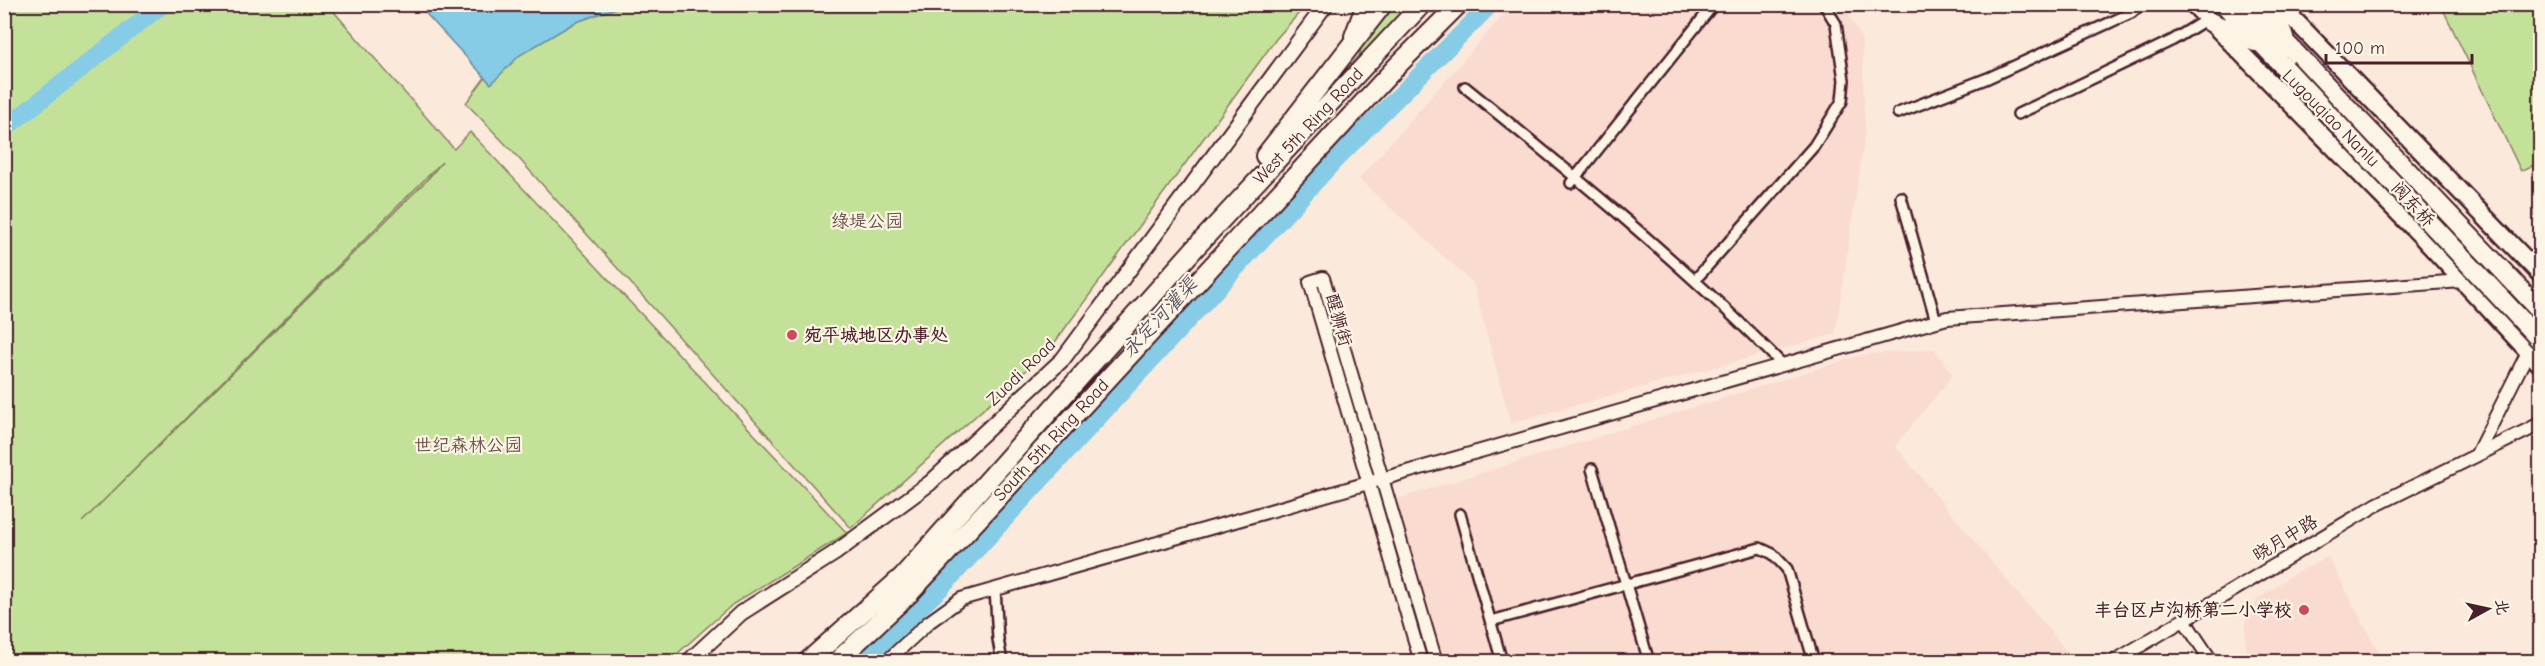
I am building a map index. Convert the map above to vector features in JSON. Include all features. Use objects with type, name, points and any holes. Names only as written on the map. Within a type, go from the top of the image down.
[{"type":"highway","points":[[1195,248],[1383,4]]},
{"type":"highway","name":"West 5th Ring Road","points":[[1195,248],[1422,4]]},
{"type":"highway","name":"South 5th Ring Road","points":[[836,662],[910,593],[1355,110],[1459,4]]},
{"type":"highway","name":"Lugouqiao Nanlu","points":[[2193,4],[2462,281],[2536,342],[2541,364]]},
{"type":"highway","name":"阀东桥","points":[[2224,4],[2536,342]]},
{"type":"highway","name":"阀东桥","points":[[2249,4],[2541,310]]},
{"type":"highway","points":[[2272,4],[2291,48]]},
{"type":"highway","points":[[2279,4],[2541,274]]},
{"type":"highway","points":[[2208,21],[2263,45]]},
{"type":"highway","name":"South 5th Ring Road","points":[[807,662],[902,577],[1195,248]]},
{"type":"main road","name":"Zuodi Road","points":[[688,662],[741,613],[835,553],[930,483],[1063,359],[1326,4]]},
{"type":"main road","points":[[1345,52],[1364,4]]},
{"type":"street","points":[[1574,180],[1714,4]]},
{"type":"street","points":[[1695,280],[1814,146],[1842,101],[1844,80],[1836,24],[1824,4]]},
{"type":"street","points":[[1898,113],[1988,78],[2131,13],[2142,4]]},
{"type":"street","points":[[2018,114],[2208,21]]},
{"type":"street","points":[[1465,87],[1695,280],[1783,364]]},
{"type":"street","points":[[1901,197],[1936,321]]},
{"type":"street","name":"醒狮街","points":[[1421,662],[1310,282],[1323,278],[1436,662]]},
{"type":"street","points":[[886,662],[928,622],[961,599],[1947,318],[2462,281]]},
{"type":"street","points":[[2478,453],[2536,342]]},
{"type":"street","name":"晓月中路","points":[[2114,662],[2376,504],[2541,424]]},
{"type":"street","points":[[1592,469],[1648,662]]},
{"type":"street","points":[[1460,514],[1502,662]]},
{"type":"street","points":[[1491,621],[1760,548],[1773,554],[1787,570],[1814,662]]},
{"type":"street","points":[[995,589],[1002,662]]},
{"type":"street","points":[[2184,620],[2212,662]]},
{"type":"shaded area","points":[[1512,5],[1844,5],[1862,40],[1865,134],[1835,334],[1511,423],[1473,283],[1359,179]]},
{"type":"shaded area","points":[[1934,349],[1953,375],[1895,446],[2073,659],[2070,662],[1422,661],[1375,506],[1862,355]]},
{"type":"shaded area","name":"丰台区卢沟桥第二小学校","points":[[2328,557],[2379,653],[2364,661],[2253,661],[2246,648],[2245,622],[2258,599],[2290,576]]},
{"type":"green space","name":"世纪森林公园","points":[[4,5],[328,5],[454,149],[470,132],[847,533],[733,604],[669,661],[5,661]],"holes":[[[442,162],[427,180],[82,522]]]},
{"type":"green space","name":"绿堤公园","points":[[539,5],[1306,5],[1276,39],[1050,349],[851,528],[513,152],[466,103]]},
{"type":"green space","points":[[1369,5],[1412,5],[1359,58]]},
{"type":"green space","points":[[2441,5],[2540,5],[2540,162],[2521,171]]},
{"type":"water","points":[[418,5],[624,5],[574,23],[520,55],[491,84]]},
{"type":"waterway","points":[[4,129],[163,4]]},
{"type":"waterway","name":"永定河灌渠","points":[[861,662],[941,588],[1336,159],[1491,4]]},
{"type":"place","name":"宛平城地区办事处","points":[[792,335]]},
{"type":"place","name":"丰台区卢沟桥第二小学校","points":[[2304,610]]}]
